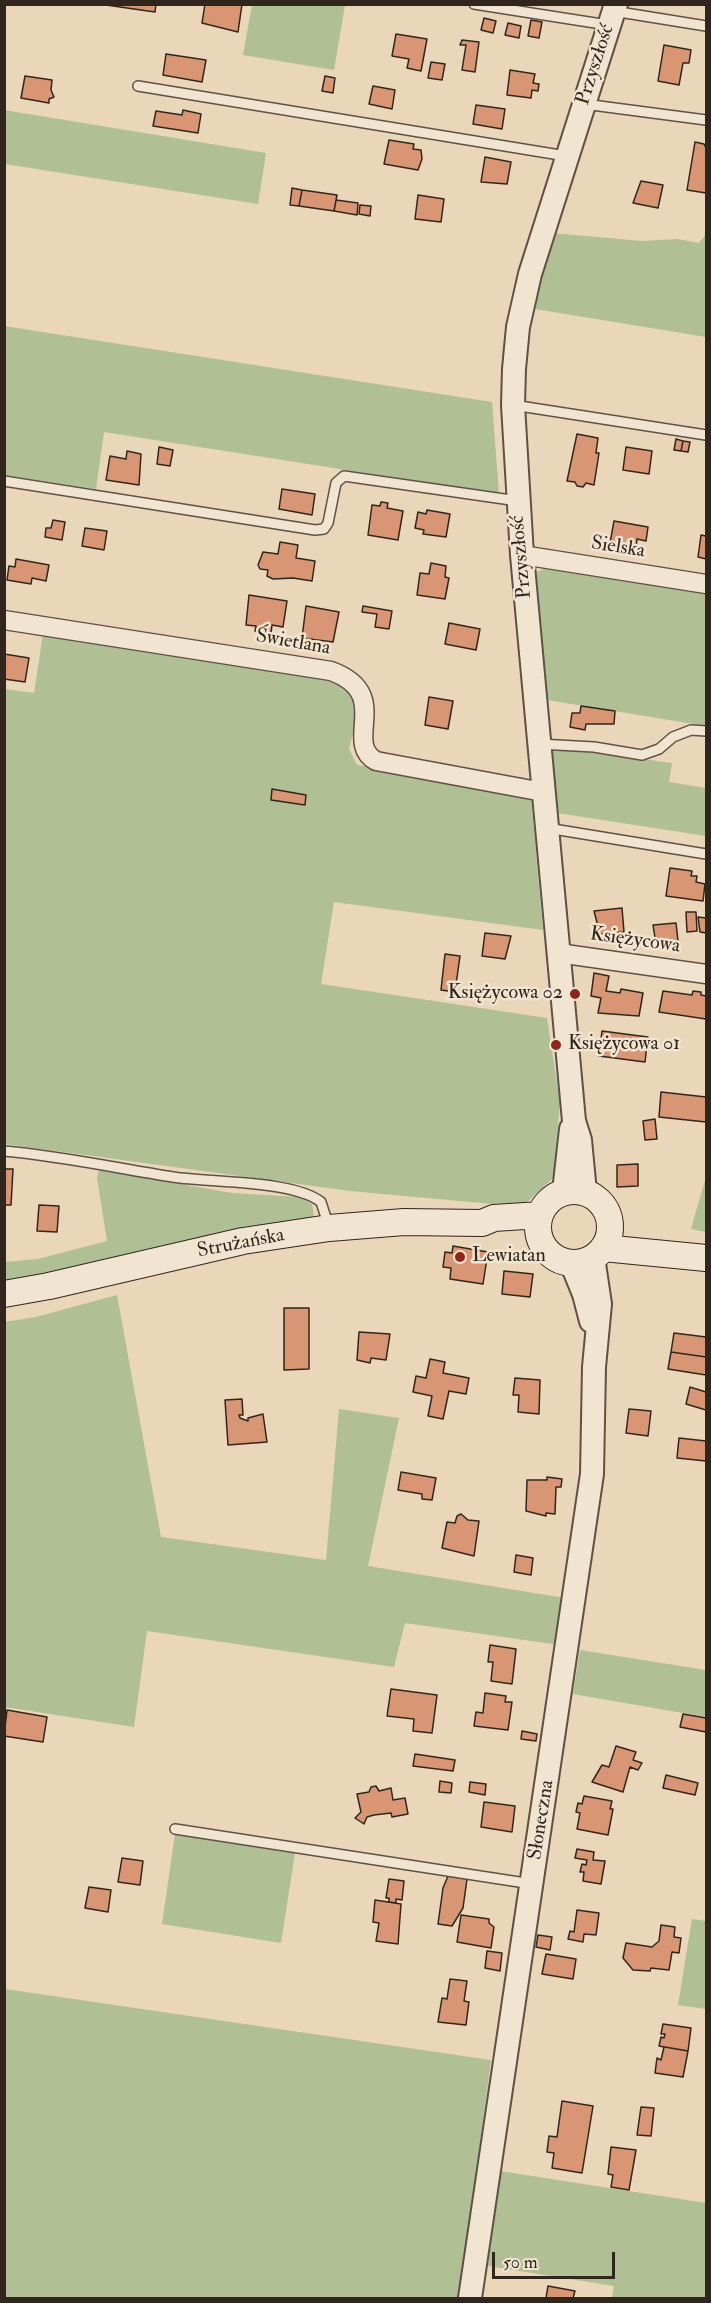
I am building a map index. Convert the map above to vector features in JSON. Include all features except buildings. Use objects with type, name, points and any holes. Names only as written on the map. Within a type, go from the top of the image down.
[{"type":"main road","points":[[589,1256],[609,1233],[610,1224],[603,1205],[574,1192],[554,1197],[540,1226],[551,1254],[589,1256],[696,1256]]},
{"type":"main road","name":"Strużańska","points":[[4,1294],[49,1286],[243,1241],[329,1228],[404,1222],[482,1224],[496,1232],[540,1226]]},
{"type":"main road","points":[[610,1224],[696,1256]]},
{"type":"street","name":"Przyszłość","points":[[574,1192],[580,1140],[574,1121],[543,792],[522,555],[513,405],[518,327],[530,274],[612,14]]},
{"type":"street","name":"Sielska","points":[[522,555],[706,584]]},
{"type":"street","name":"Świetlana","points":[[4,620],[330,671],[351,680],[364,697],[364,745],[370,757],[376,761],[543,792]]},
{"type":"street","name":"Księżycowa","points":[[558,953],[706,974]]},
{"type":"street","name":"Słoneczna","points":[[470,2298],[592,1474],[596,1340],[584,1294],[589,1256]]},
{"type":"lane","points":[[474,4],[612,14],[706,26]]},
{"type":"lane","points":[[138,86],[566,156]]},
{"type":"lane","points":[[583,104],[706,120]]},
{"type":"lane","points":[[513,405],[706,435]]},
{"type":"lane","points":[[4,481],[315,530],[324,529],[328,524],[336,483],[344,476],[518,501]]},
{"type":"lane","points":[[539,744],[594,747],[642,755],[659,750],[673,737],[692,730],[706,731]]},
{"type":"lane","points":[[547,828],[706,854]]},
{"type":"lane","points":[[4,1150],[54,1155],[175,1178],[300,1190],[321,1202],[329,1228]]},
{"type":"lane","points":[[175,1829],[532,1884]]},
{"type":"green space","points":[[252,5],[345,5],[334,70],[243,55]]},
{"type":"green space","points":[[4,110],[266,153],[258,204],[5,164]]},
{"type":"green space","points":[[552,233],[642,241],[677,239],[699,243],[706,234],[706,337],[535,309]]},
{"type":"green space","points":[[4,326],[492,402],[499,494],[104,432],[96,489],[5,475]]},
{"type":"green space","points":[[544,569],[706,593],[706,726],[547,700],[536,572]]},
{"type":"green space","points":[[43,634],[331,678],[351,691],[355,699],[357,717],[349,749],[357,765],[531,796],[543,930],[334,902],[321,984],[547,1018],[560,1103],[553,1178],[526,1203],[514,1206],[350,1191],[5,1144],[4,689],[34,693]]},
{"type":"green space","points":[[554,747],[672,763],[669,782],[706,788],[706,836],[557,813],[551,751]]},
{"type":"green space","points":[[99,1170],[232,1193],[300,1197],[312,1204],[314,1215],[309,1220],[5,1283],[5,1262],[38,1259],[107,1241],[97,1178]]},
{"type":"green space","points":[[706,1177],[706,1232],[691,1229]]},
{"type":"green space","points":[[117,1295],[161,1537],[326,1560],[339,1409],[399,1418],[368,1566],[565,1598],[560,1645],[405,1623],[394,1667],[147,1631],[134,1727],[5,1707],[4,1322],[36,1317]]},
{"type":"green space","points":[[580,1650],[706,1670],[706,1717],[573,1694]]},
{"type":"green space","points":[[175,1834],[295,1853],[281,1943],[162,1924]]},
{"type":"green space","points":[[692,1919],[706,1921],[706,2009],[678,2005]]},
{"type":"green space","points":[[5,1989],[491,2060],[477,2166],[482,2168],[462,2298],[5,2298]]},
{"type":"green space","points":[[500,2171],[706,2203],[706,2298],[612,2298],[614,2286],[488,2266]]},
{"type":"place","name":"Księżycowa 02","points":[[575,994]]},
{"type":"place","name":"Księżycowa 01","points":[[556,1045]]},
{"type":"place","name":"Lewiatan","points":[[460,1257]]}]
